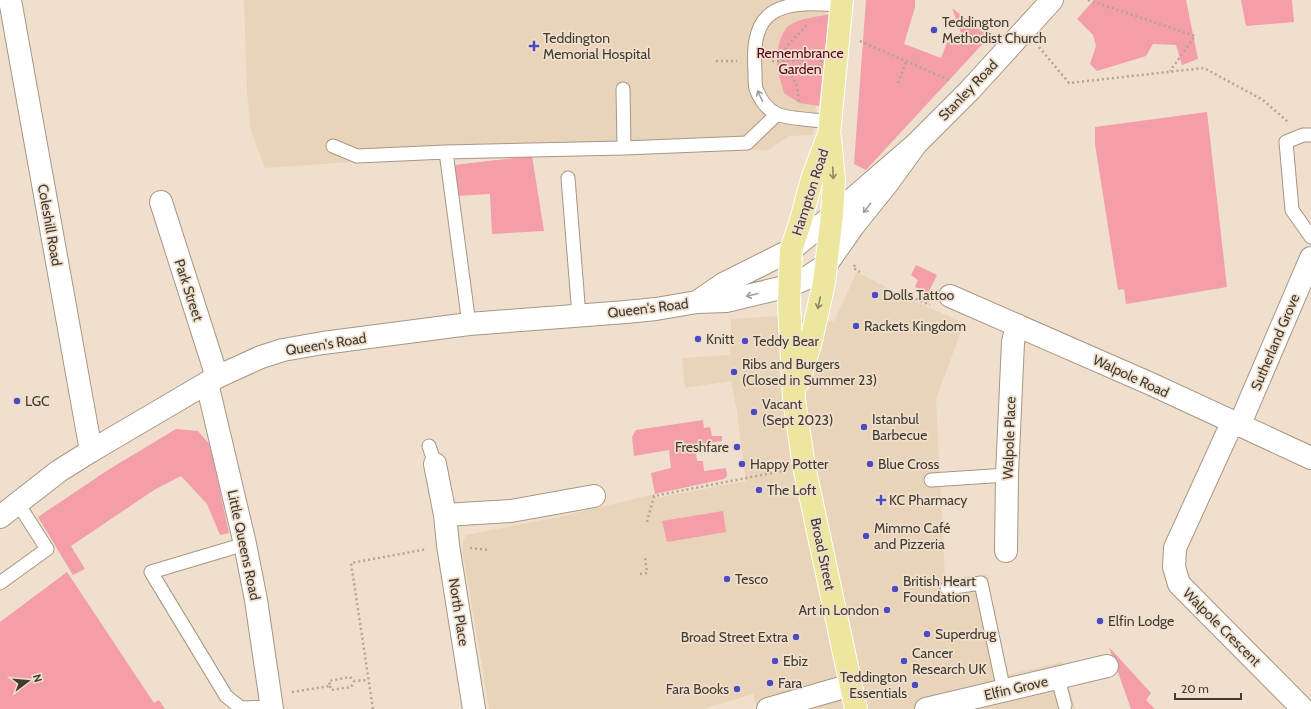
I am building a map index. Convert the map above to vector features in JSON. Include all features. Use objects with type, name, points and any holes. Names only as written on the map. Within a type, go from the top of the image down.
[{"type":"main road","name":"Hampton Road","points":[[826,265],[832,216],[834,180],[830,128],[842,3]]},
{"type":"main road","name":"Hampton Road","points":[[791,250],[812,179],[830,128]]},
{"type":"main road","name":"Broad Street","points":[[791,250],[789,286],[794,399],[804,466],[856,709]]},
{"type":"main road","name":"Broad Street","points":[[794,399],[810,341],[824,282],[826,265]]},
{"type":"street","name":"Coleshill Road","points":[[10,0],[91,451]]},
{"type":"street","name":"Stanley Road","points":[[832,216],[916,144],[970,90],[1052,0]]},
{"type":"street","name":"Stanley Road","points":[[826,265],[854,225],[887,184],[916,144]]},
{"type":"street","name":"Park Street","points":[[161,202],[212,380]]},
{"type":"street","name":"Queen's Road","points":[[697,302],[722,284],[791,250],[832,216]]},
{"type":"street","name":"Sutherland Grove","points":[[1236,424],[1311,258]]},
{"type":"street","name":"Queen's Road","points":[[0,516],[59,471],[212,380],[261,357],[283,350],[323,343],[469,324],[579,316],[656,309],[697,302],[735,300],[789,286],[805,279],[826,265]]},
{"type":"street","name":"Walpole Road","points":[[950,296],[1144,381],[1311,458]]},
{"type":"street","name":"Walpole Place","points":[[1006,552],[1007,475],[1013,342],[1017,325]]},
{"type":"street","name":"Little Queens Road","points":[[212,380],[256,600],[271,704]]},
{"type":"street","name":"Walpole Crescent","points":[[1236,424],[1175,548],[1174,567],[1179,584],[1303,709]]},
{"type":"street","name":"North Place","points":[[432,455],[445,515],[448,545],[474,709]]},
{"type":"street","points":[[445,515],[511,511],[594,496]]},
{"type":"street","name":"Elfin Grove","points":[[926,709],[1058,679],[1107,666]]},
{"type":"street","points":[[768,709],[851,685]]},
{"type":"lane","points":[[830,128],[797,118],[777,114],[764,105],[756,87],[755,42],[761,24],[769,15],[778,10],[794,5],[842,3]]},
{"type":"lane","points":[[623,89],[624,148]]},
{"type":"lane","points":[[333,146],[357,156],[746,143],[777,114]]},
{"type":"lane","points":[[1307,135],[1286,142],[1292,210],[1311,237]]},
{"type":"lane","points":[[446,152],[469,324]]},
{"type":"lane","points":[[568,178],[579,316]]},
{"type":"lane","points":[[931,480],[1007,475]]},
{"type":"lane","points":[[0,583],[47,549],[18,502]]},
{"type":"lane","points":[[245,544],[151,572],[226,696],[241,708],[271,704]]},
{"type":"lane","points":[[947,588],[981,583],[1004,691]]},
{"type":"lane","points":[[1058,679],[1066,705]]},
{"type":"path","points":[[1088,0],[1196,36],[1170,72]]},
{"type":"path","points":[[797,118],[798,93],[796,83],[787,70],[784,56],[788,44],[805,28],[808,22],[807,4]]},
{"type":"path","points":[[1025,30],[1069,83],[1204,68],[1263,100],[1307,135]]},
{"type":"path","points":[[839,32],[970,90]]},
{"type":"path","points":[[898,83],[906,62]]},
{"type":"path","points":[[646,522],[654,496],[804,466]]},
{"type":"path","points":[[373,709],[351,563],[448,545]]},
{"type":"path","points":[[640,574],[648,573],[645,556]]},
{"type":"path","points":[[354,681],[352,687],[331,690],[329,681],[350,677],[354,681],[368,680]]},
{"type":"path","points":[[271,704],[330,686]]},
{"type":"shaded area","name":"Teddington Memorial Hospital","points":[[244,0],[827,0],[813,135],[789,136],[768,150],[425,157],[265,168],[251,131],[247,93]]},
{"type":"shaded area","points":[[857,272],[903,296],[964,323],[936,399],[945,578],[987,575],[1006,675],[1062,662],[1075,709],[757,709],[753,694],[704,709],[489,709],[463,554],[463,543],[466,535],[559,517],[655,494],[656,498],[746,481],[736,406],[731,381],[685,388],[682,358],[730,355],[731,319],[778,316],[834,321]]},
{"type":"green space","points":[[866,0],[915,0],[915,7],[904,44],[941,58],[948,40],[961,33],[952,8],[989,37],[866,170],[854,164]]},
{"type":"green space","points":[[1094,0],[1186,0],[1198,59],[1182,65],[1176,45],[1153,44],[1146,56],[1097,71],[1090,64],[1096,46],[1093,35],[1077,19]]},
{"type":"green space","points":[[1241,0],[1292,0],[1294,22],[1246,26]]},
{"type":"green space","name":"Remembrance Garden","points":[[829,14],[819,106],[799,103],[784,93],[777,63],[777,54],[780,42],[784,32],[790,25],[804,19]]},
{"type":"green space","points":[[1207,112],[1227,287],[1126,304],[1124,289],[1118,290],[1095,144],[1095,127]]},
{"type":"green space","points":[[532,156],[544,231],[492,234],[490,194],[456,196],[454,165]]},
{"type":"green space","points":[[916,265],[937,275],[928,293],[915,287],[918,280],[911,275]]},
{"type":"green space","points":[[703,420],[704,428],[710,427],[712,436],[722,436],[722,441],[695,445],[697,461],[703,461],[704,471],[726,468],[727,476],[724,479],[655,494],[651,473],[671,468],[669,450],[634,456],[632,437],[636,430]]},
{"type":"green space","points":[[176,429],[198,431],[210,445],[229,533],[220,535],[207,504],[181,476],[154,490],[71,546],[85,569],[73,575],[38,517],[108,470]]},
{"type":"green space","points":[[723,511],[726,532],[667,542],[662,521]]},
{"type":"green space","points":[[67,572],[154,703],[159,700],[165,709],[0,709],[0,622]]},
{"type":"green space","points":[[1109,647],[1151,693],[1146,700],[1155,709],[1131,709]]},
{"type":"place","name":"Teddington Methodist Church","points":[[934,30]]},
{"type":"place","name":"Teddington Memorial Hospital","points":[[534,46]]},
{"type":"place","name":"Dolls Tattoo","points":[[875,295]]},
{"type":"place","name":"Rackets Kingdom","points":[[856,326]]},
{"type":"place","name":"Knitt","points":[[698,339]]},
{"type":"place","name":"Teddy Bear","points":[[745,341]]},
{"type":"place","name":"Ribs and Burgers (Closed in Summer 23)","points":[[734,372]]},
{"type":"place","name":"LGC","points":[[17,401]]},
{"type":"place","name":"Vacant (Sept 2023)","points":[[754,412]]},
{"type":"place","name":"Istanbul Barbecue","points":[[864,427]]},
{"type":"place","name":"Freshfare","points":[[737,447]]},
{"type":"place","name":"Happy Potter","points":[[742,464]]},
{"type":"place","name":"Blue Cross","points":[[870,464]]},
{"type":"place","name":"The Loft","points":[[759,490]]},
{"type":"place","name":"KC Pharmacy","points":[[881,500]]},
{"type":"place","name":"Mimmo Café and Pizzeria","points":[[866,536]]},
{"type":"place","name":"Tesco","points":[[727,579]]},
{"type":"place","name":"British Heart Foundation","points":[[895,589]]},
{"type":"place","name":"Art in London","points":[[887,610]]},
{"type":"place","name":"Elfin Lodge","points":[[1100,621]]},
{"type":"place","name":"Superdrug","points":[[927,634]]},
{"type":"place","name":"Broad Street Extra","points":[[796,637]]},
{"type":"place","name":"Ebiz","points":[[775,661]]},
{"type":"place","name":"Cancer Research UK","points":[[904,661]]},
{"type":"place","name":"Fara","points":[[770,683]]},
{"type":"place","name":"Teddington Essentials","points":[[915,685]]},
{"type":"place","name":"Fara Books","points":[[737,689]]}]
